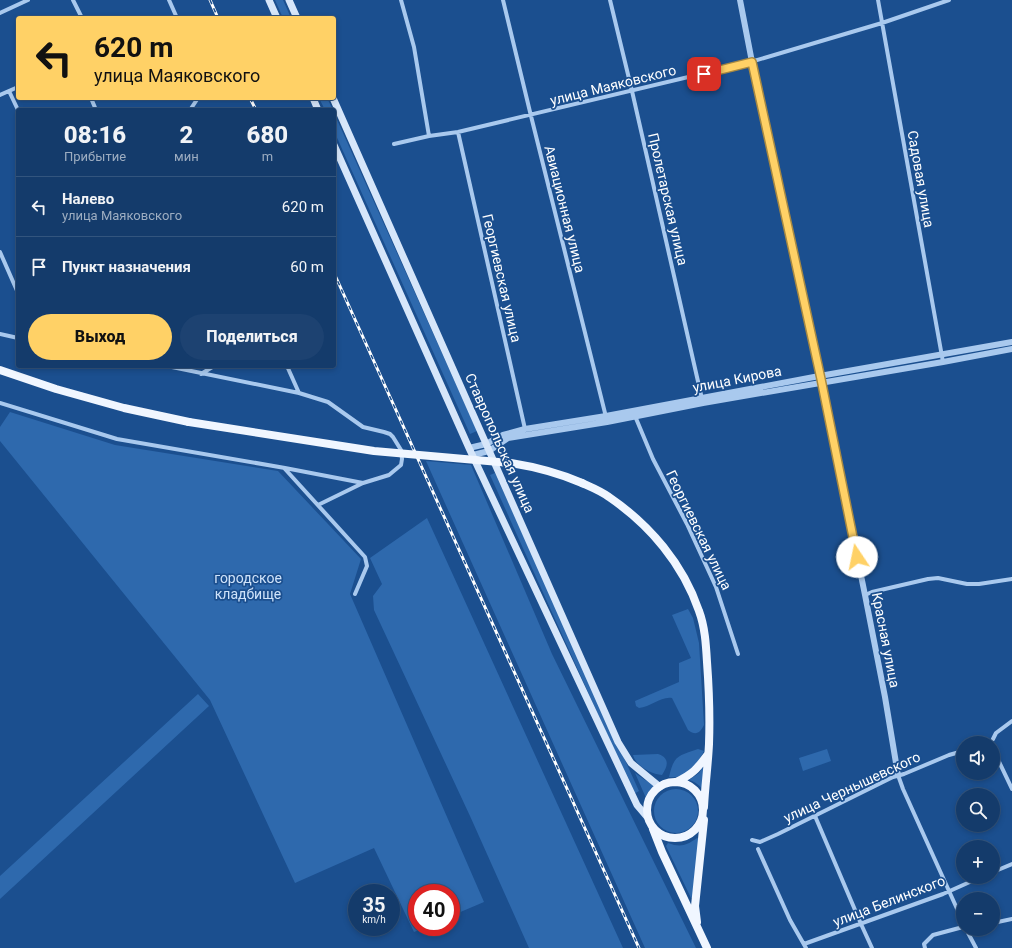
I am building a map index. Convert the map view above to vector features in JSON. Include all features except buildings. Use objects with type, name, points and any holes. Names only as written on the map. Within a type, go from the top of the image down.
[{"type":"main road","points":[[269,0],[276,16]]},
{"type":"main road","points":[[289,0],[296,16]]},
{"type":"main road","name":"Ставропольская улица","points":[[334,100],[618,742],[631,763],[660,787]]},
{"type":"main road","name":"Ставропольская улица","points":[[336,149],[469,448],[637,805],[648,818]]},
{"type":"main road","points":[[0,370],[101,402],[189,422],[374,451],[511,463],[529,466],[564,475],[582,483],[608,496],[631,514],[651,532],[667,550],[692,592],[700,613],[704,633],[709,699],[708,753],[704,824],[695,906],[698,927]]},
{"type":"main road","points":[[676,782],[689,776],[699,766],[708,753]]},
{"type":"main road","points":[[652,827],[664,836],[678,839],[686,837],[698,828],[701,822],[704,811],[702,799],[697,792],[684,783],[668,783],[654,791],[650,797],[647,811],[648,818],[662,852],[707,948]]},
{"type":"street","points":[[0,13],[28,0]]},
{"type":"street","points":[[73,0],[81,16]]},
{"type":"street","points":[[169,0],[176,16]]},
{"type":"street","points":[[401,0],[414,48],[428,136]]},
{"type":"street","name":"Авиационная улица","points":[[503,0],[607,419]]},
{"type":"street","name":"Пролетарская улица","points":[[610,0],[702,401]]},
{"type":"street","name":"Красная улица","points":[[740,0],[752,62],[822,383],[865,595],[898,775],[956,905]]},
{"type":"street","name":"Садовая улица","points":[[878,0],[942,362]]},
{"type":"street","name":"улица Маяковского","points":[[394,144],[531,116],[752,62],[882,23],[949,0]]},
{"type":"street","points":[[0,95],[16,88]]},
{"type":"street","points":[[9,91],[17,108]]},
{"type":"street","name":"Георгиевская улица","points":[[458,132],[525,429]]},
{"type":"street","points":[[0,252],[16,288]]},
{"type":"street","points":[[0,334],[16,338]]},
{"type":"street","name":"улица Кирова","points":[[469,448],[486,444],[503,435],[525,429],[634,416],[820,376],[1012,342]]},
{"type":"street","name":"улица Кирова","points":[[473,455],[489,451],[508,438],[702,401],[822,383],[1012,349]]},
{"type":"street","points":[[176,368],[299,393],[328,402],[363,427],[384,432],[393,437],[401,450],[401,465],[389,475],[363,484],[318,505]]},
{"type":"street","points":[[201,374],[211,368]]},
{"type":"street","points":[[288,368],[299,393]]},
{"type":"street","points":[[0,403],[118,439],[285,468],[363,484]]},
{"type":"street","name":"Георгиевская улица","points":[[634,416],[653,459],[687,524],[716,587],[738,654]]},
{"type":"street","points":[[285,468],[365,557],[367,566],[355,594]]},
{"type":"street","points":[[865,595],[928,579],[938,578],[966,584],[980,584],[1012,579]]},
{"type":"street","points":[[994,736],[996,733],[1012,721]]},
{"type":"street","name":"улица Чернышевского","points":[[752,840],[760,842],[898,775],[956,753]]},
{"type":"street","points":[[1000,763],[1012,788]]},
{"type":"street","points":[[815,816],[872,948]]},
{"type":"street","points":[[758,849],[790,920],[805,946]]},
{"type":"street","points":[[1000,869],[1012,864]]},
{"type":"street","name":"улица Белинского","points":[[805,946],[965,884]]},
{"type":"street","points":[[1000,922],[1012,919]]},
{"type":"street","points":[[924,948],[924,944],[933,936],[956,929]]},
{"type":"street","points":[[970,936],[976,948]]},
{"type":"green space","points":[[275,0],[283,0],[290,16],[282,16]]},
{"type":"green space","points":[[320,100],[328,100],[332,108],[324,108]]},
{"type":"green space","points":[[336,117],[477,431],[470,434],[336,135]]},
{"type":"green space","name":"городское кладбище","points":[[10,412],[115,445],[278,471],[361,559],[350,594],[484,902],[460,912],[460,884],[408,884],[408,919],[400,903],[400,884],[391,884],[374,848],[295,883],[210,700],[0,441],[0,427]]},
{"type":"green space","points":[[426,461],[471,465],[552,654],[696,948],[645,948]]},
{"type":"green space","points":[[495,473],[639,791],[634,794],[490,475]]},
{"type":"green space","points":[[427,518],[623,948],[529,948],[470,816],[374,610],[373,596],[382,584],[370,558]]},
{"type":"green space","points":[[688,609],[693,618],[699,643],[704,725],[698,733],[693,733],[688,730],[672,698],[664,699],[639,708],[636,706],[635,701],[679,682],[679,663],[691,658],[672,615]]},
{"type":"green space","points":[[198,694],[209,706],[0,899],[0,876]]},
{"type":"green space","points":[[698,749],[704,751],[690,770],[681,776],[669,777],[673,764],[678,757]]},
{"type":"green space","points":[[827,749],[831,761],[803,771],[799,758]]},
{"type":"green space","points":[[658,754],[665,758],[667,763],[662,775],[644,769],[637,763],[633,755]]},
{"type":"green space","points":[[703,767],[703,790],[697,784],[689,780],[699,773]]},
{"type":"green space","points":[[635,773],[645,780],[656,784],[646,798]]},
{"type":"green space","points":[[672,789],[680,789],[685,790],[692,795],[697,802],[697,820],[692,827],[685,832],[672,833],[664,830],[657,823],[654,815],[654,807],[657,799],[664,792]]},
{"type":"green space","points":[[697,838],[700,839],[694,897],[691,898],[666,846],[668,843],[684,845]]},
{"type":"railway","points":[[210,0],[217,16]]},
{"type":"railway","points":[[251,100],[255,108]]},
{"type":"railway","points":[[336,277],[639,948]]},
{"type":"route","points":[[704,74],[752,62],[821,379],[857,557]]}]
